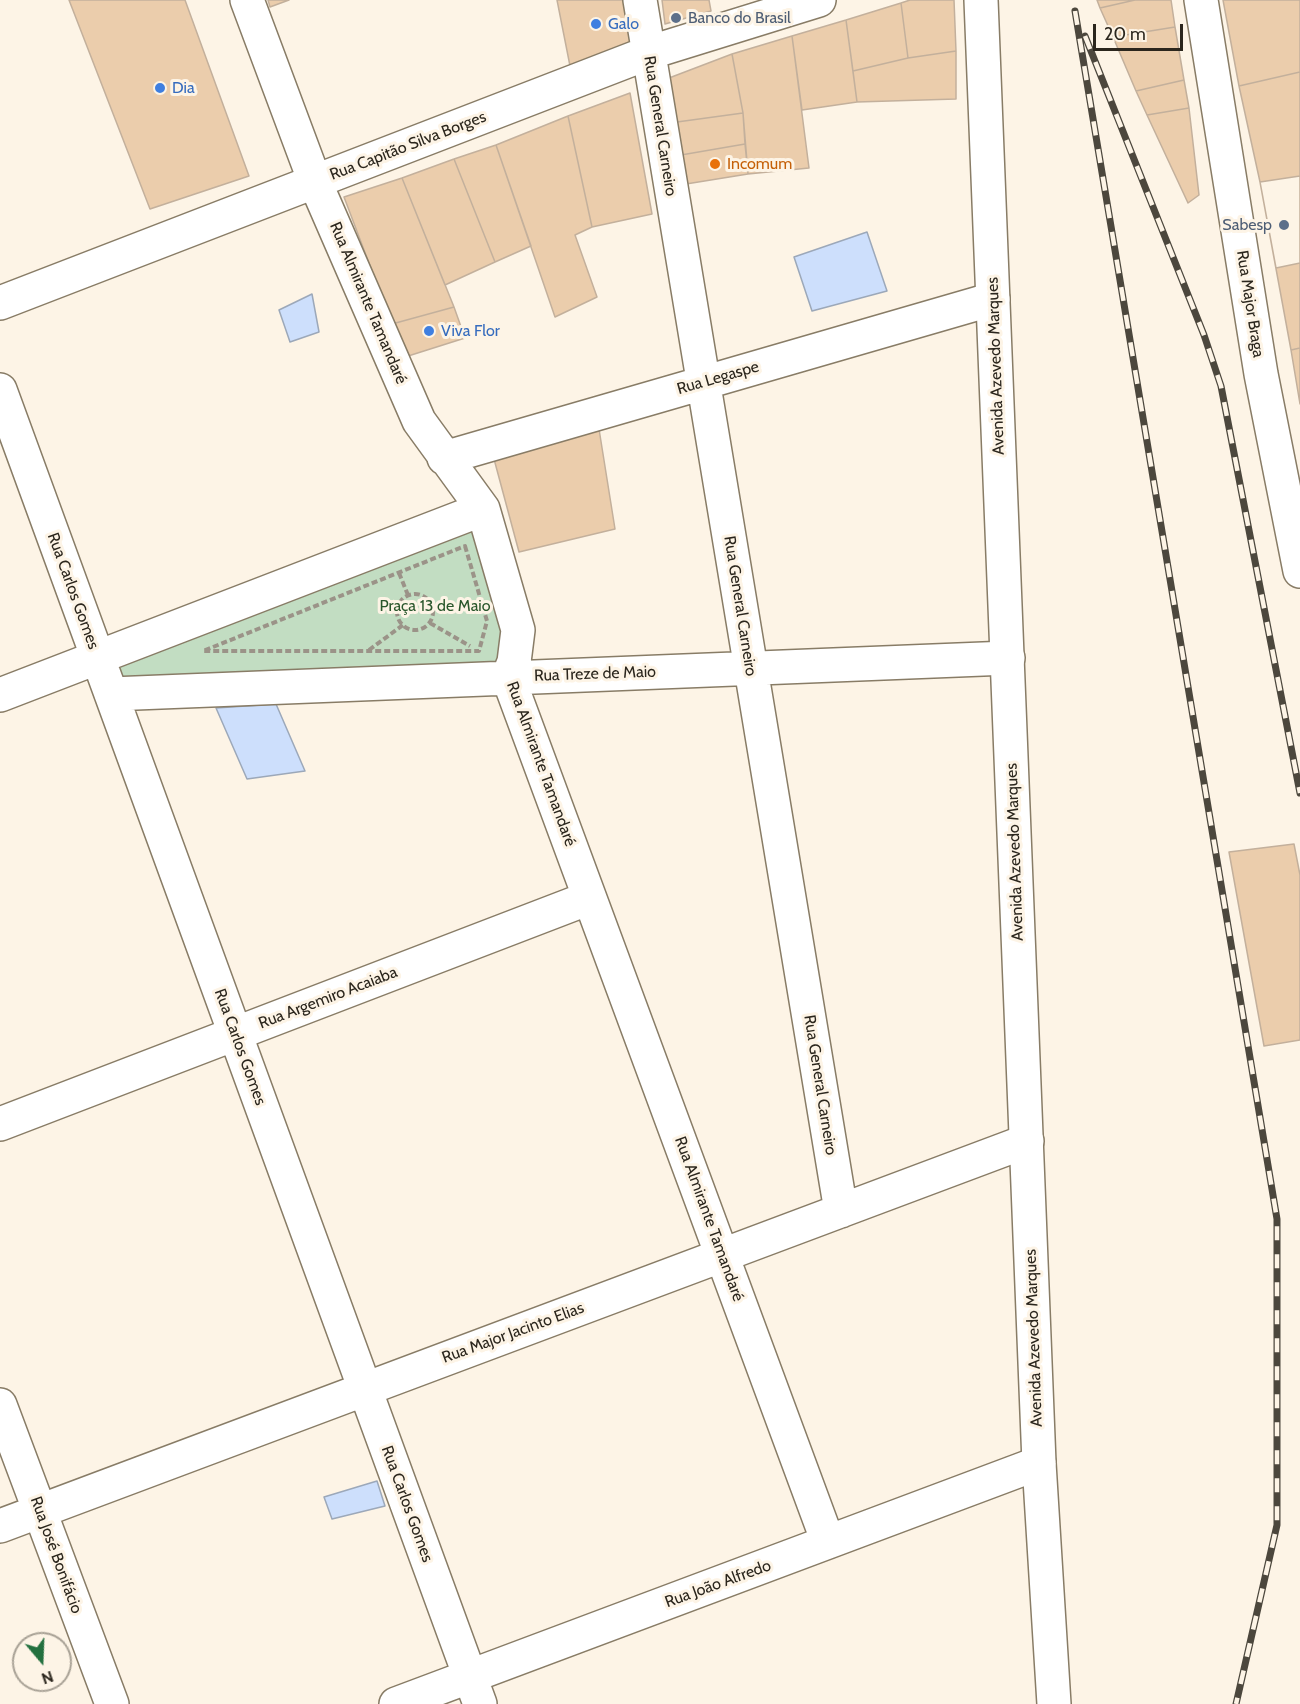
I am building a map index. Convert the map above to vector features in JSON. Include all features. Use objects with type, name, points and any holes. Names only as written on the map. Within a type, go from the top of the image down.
[{"type":"street","name":"Rua Almirante Tamandaré","points":[[247,0],[315,182],[419,422],[483,509],[518,630],[514,662],[507,677],[828,1542]]},
{"type":"street","name":"Rua General Carneiro","points":[[640,0],[840,1211]]},
{"type":"street","name":"Rua Capitão Silva Borges","points":[[0,303],[648,53],[819,0]]},
{"type":"street","name":"Avenida Azevedo Marques","points":[[981,0],[1040,1463],[1054,1704]]},
{"type":"street","name":"Rua Major Braga","points":[[1201,0],[1261,374],[1300,571]]},
{"type":"street","name":"Rua Legaspe","points":[[444,458],[993,299]]},
{"type":"street","name":"Rua Carlos Gomes","points":[[0,390],[475,1690]]},
{"type":"street","points":[[0,695],[483,509]]},
{"type":"street","name":"Rua Treze de Maio","points":[[111,693],[1008,658]]},
{"type":"street","name":"Rua Argemiro Acaiaba","points":[[0,1124],[589,898]]},
{"type":"street","name":"Rua Major Jacinto Elias","points":[[0,1526],[1027,1142]]},
{"type":"street","name":"Rua José Bonifácio","points":[[0,1405],[112,1704]]},
{"type":"street","name":"Rua João Alfredo","points":[[396,1704],[475,1690],[828,1542],[1040,1463]]},
{"type":"path","points":[[465,546],[487,621],[479,651],[203,651],[465,546]]},
{"type":"path","points":[[399,572],[408,595]]},
{"type":"path","points":[[419,594],[430,600],[434,611],[430,622],[420,630],[402,625],[398,620],[397,608],[408,595],[419,594]]},
{"type":"path","points":[[430,622],[479,651]]},
{"type":"path","points":[[368,651],[402,625]]},
{"type":"green space","name":"Praça 13 de Maio","points":[[483,509],[514,662],[111,694],[98,658]]},
{"type":"water","points":[[867,232],[887,291],[812,311],[794,257]]},
{"type":"water","points":[[312,294],[319,332],[290,342],[279,310]]},
{"type":"water","points":[[276,704],[305,771],[247,779],[216,708]]},
{"type":"water","points":[[377,1481],[385,1506],[332,1519],[324,1497]]},
{"type":"building","name":"Dia","points":[[69,0],[185,0],[249,176],[150,209]]},
{"type":"building","points":[[268,0],[289,0],[270,7]]},
{"type":"building","name":"Galo","points":[[557,0],[625,0],[634,47],[571,71]]},
{"type":"building","name":"Banco do Brasil","points":[[662,0],[709,0],[711,11],[665,24]]},
{"type":"building","points":[[910,0],[954,0],[956,51],[908,58],[901,3]]},
{"type":"building","points":[[1097,0],[1135,0],[1100,8]]},
{"type":"building","points":[[1135,0],[1171,0],[1175,27],[1113,37],[1100,8]]},
{"type":"building","points":[[1223,0],[1300,0],[1300,72],[1239,86]]},
{"type":"building","points":[[901,3],[908,58],[853,71],[846,20]]},
{"type":"building","points":[[846,20],[857,102],[802,110],[792,36]]},
{"type":"building","points":[[1175,27],[1184,80],[1136,91],[1113,37]]},
{"type":"building","points":[[792,36],[809,168],[748,174],[743,113],[732,54]]},
{"type":"building","points":[[956,51],[956,99],[857,102],[853,71],[908,58]]},
{"type":"building","points":[[732,54],[743,113],[677,122],[669,78]]},
{"type":"building","points":[[1300,72],[1300,176],[1260,182],[1239,86]]},
{"type":"building","points":[[1184,80],[1189,108],[1147,115],[1136,91]]},
{"type":"building","points":[[630,93],[652,214],[592,227],[568,116]]},
{"type":"building","points":[[1189,108],[1199,195],[1188,203],[1147,115]]},
{"type":"building","points":[[743,113],[745,144],[681,155],[677,122]]},
{"type":"building","points":[[568,116],[592,227],[575,235],[597,297],[555,317],[496,145]]},
{"type":"building","name":"Incomum","points":[[745,144],[748,174],[686,184],[681,155]]},
{"type":"building","points":[[496,145],[531,246],[495,262],[454,159]]},
{"type":"building","points":[[454,159],[495,262],[445,285],[402,178]]},
{"type":"building","name":"Sabesp","points":[[1300,176],[1300,348],[1291,350],[1260,182]]},
{"type":"building","name":"Sabesp","points":[[1300,176],[1300,263],[1276,268],[1260,182]]},
{"type":"building","points":[[402,178],[454,307],[392,324],[344,197]]},
{"type":"building","name":"Viva Flor","points":[[454,307],[465,338],[405,357],[392,324]]},
{"type":"building","points":[[1300,348],[1300,404],[1291,350]]},
{"type":"building","points":[[599,429],[615,529],[519,552],[494,459]]},
{"type":"building","points":[[1294,844],[1300,875],[1300,1040],[1264,1046],[1229,852]]},
{"type":"railway","points":[[1075,11],[1277,1219],[1277,1525],[1236,1704]]},
{"type":"railway","points":[[1085,36],[1204,335],[1221,386],[1300,793]]},
{"type":"place","name":"Banco do Brasil","points":[[676,18]]},
{"type":"place","name":"Galo","points":[[596,24]]},
{"type":"place","name":"Dia","points":[[160,88]]},
{"type":"place","name":"Incomum","points":[[715,164]]},
{"type":"place","name":"Sabesp","points":[[1284,225]]},
{"type":"place","name":"Viva Flor","points":[[429,331]]}]
